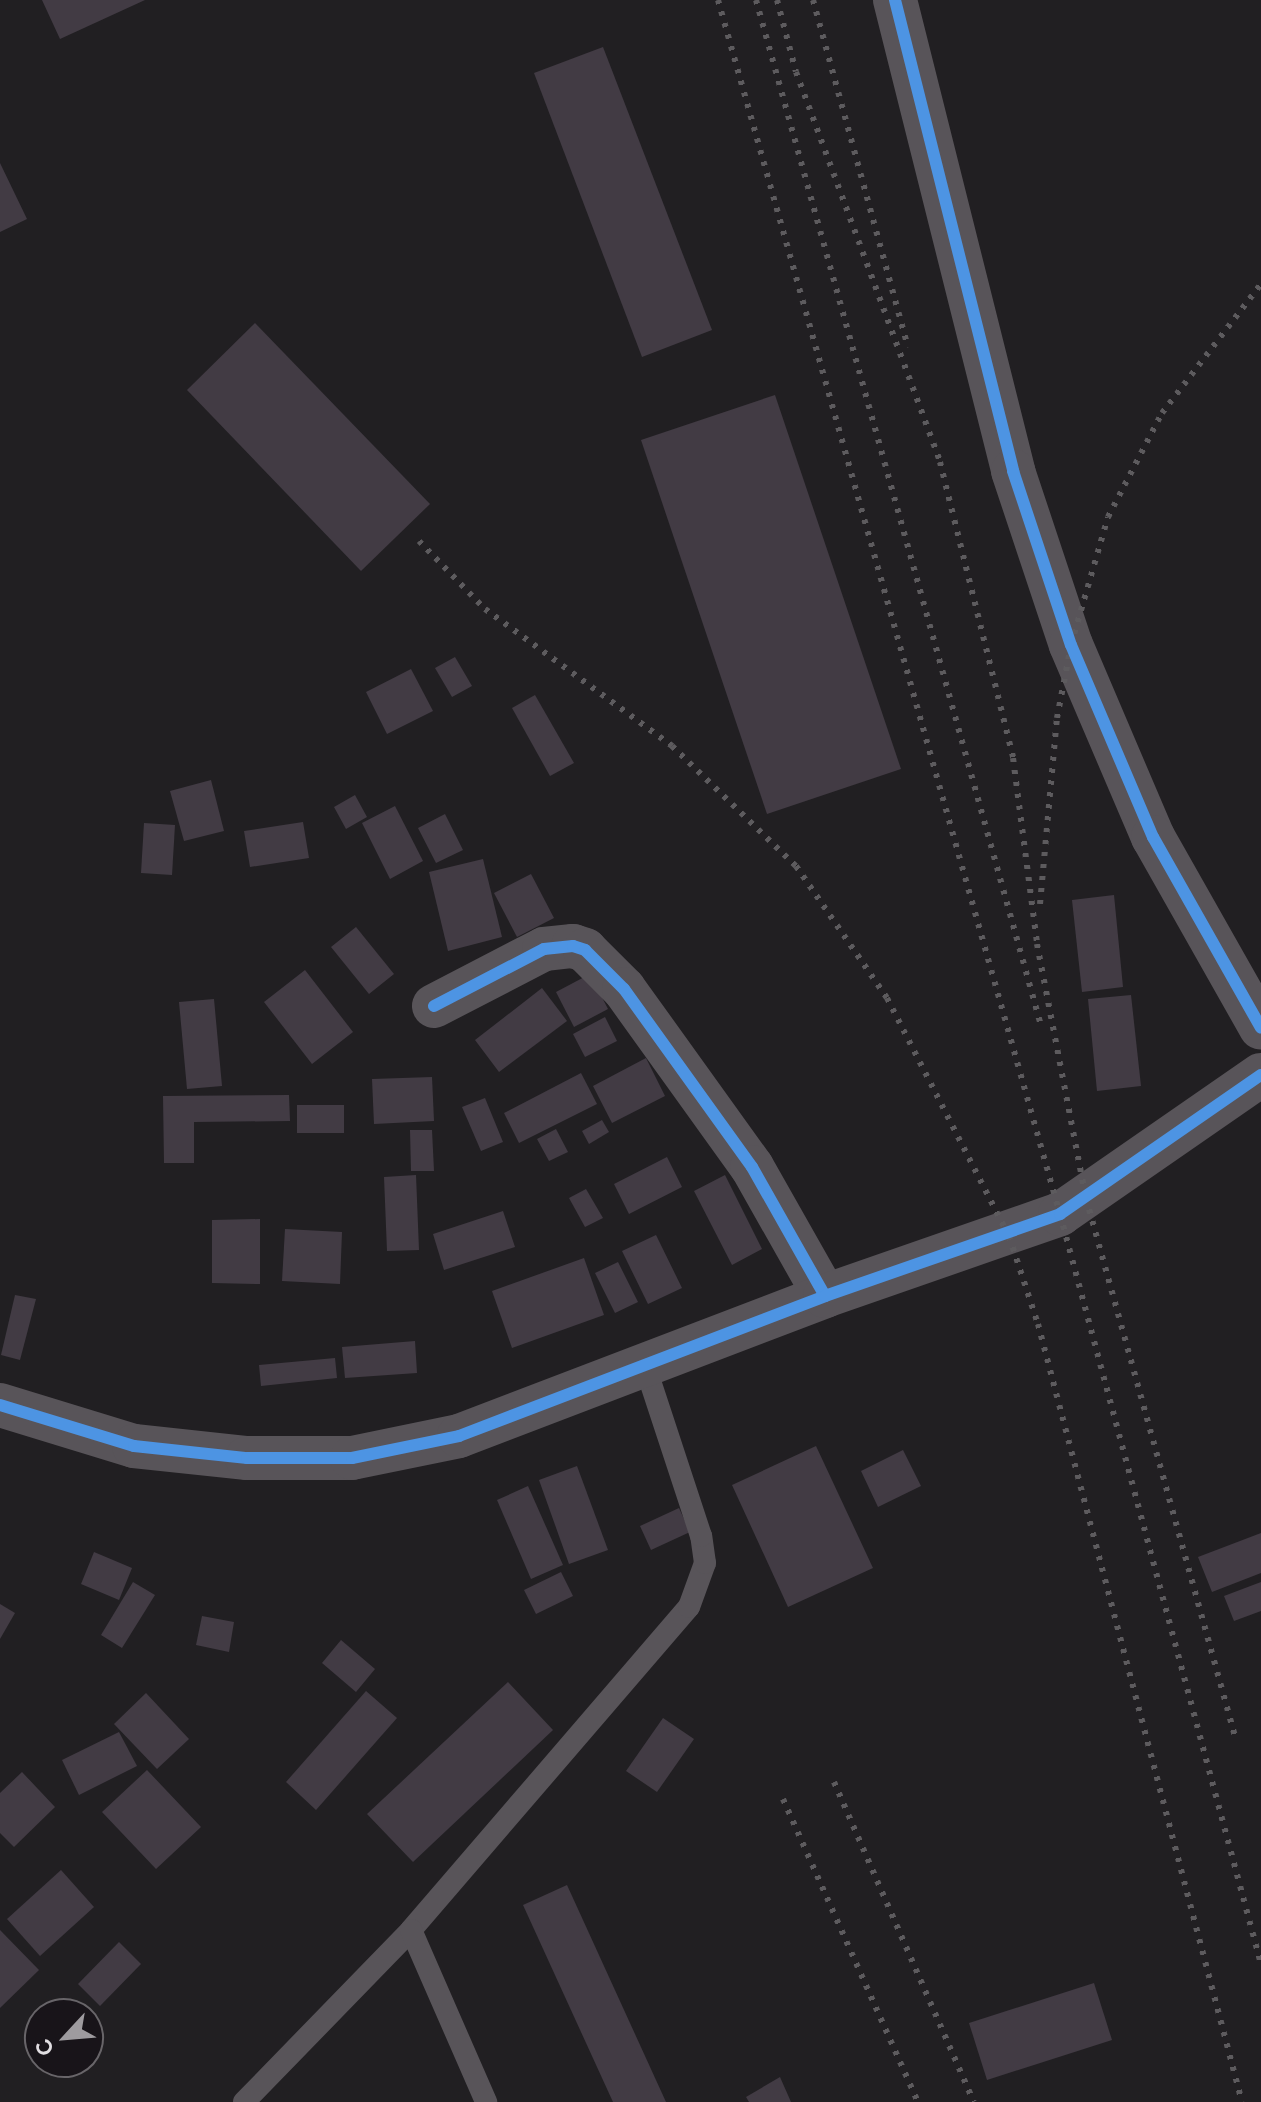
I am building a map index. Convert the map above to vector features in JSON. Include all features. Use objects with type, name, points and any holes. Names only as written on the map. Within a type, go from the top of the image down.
[{"type":"street","points":[[895,0],[1013,471],[1066,630],[1153,837],[1247,965],[1261,1028]]},
{"type":"street","points":[[434,1006],[544,949],[573,946],[585,950],[624,989],[752,1167],[825,1296]]},
{"type":"street","points":[[6,1420],[134,1446],[247,1458],[352,1458],[459,1436],[825,1296],[1060,1214],[1261,1075]]},
{"type":"lane","points":[[244,2102],[411,1930],[689,1607],[705,1563],[701,1536],[645,1366]]},
{"type":"lane","points":[[411,1930],[486,2102]]},
{"type":"building","points":[[42,0],[145,0],[60,39]]},
{"type":"building","points":[[603,47],[712,330],[642,357],[534,73]]},
{"type":"building","points":[[0,163],[27,219],[0,232]]},
{"type":"building","points":[[255,323],[430,504],[361,571],[187,390]]},
{"type":"building","points":[[775,395],[901,769],[767,814],[641,440]]},
{"type":"building","points":[[455,657],[472,686],[452,697],[435,668]]},
{"type":"building","points":[[411,669],[433,711],[387,734],[366,692]]},
{"type":"building","points":[[535,695],[574,763],[550,776],[512,708]]},
{"type":"building","points":[[211,780],[224,831],[184,841],[170,791]]},
{"type":"building","points":[[355,795],[367,817],[346,829],[334,807]]},
{"type":"building","points":[[395,806],[423,861],[390,879],[362,823]]},
{"type":"building","points":[[445,814],[463,850],[436,863],[418,828]]},
{"type":"building","points":[[303,822],[309,858],[250,867],[244,831]]},
{"type":"building","points":[[144,823],[175,825],[172,875],[141,873]]},
{"type":"building","points":[[483,859],[502,937],[448,951],[429,872]]},
{"type":"building","points":[[531,874],[554,918],[517,937],[494,893]]},
{"type":"building","points":[[1114,895],[1123,987],[1082,992],[1072,900]]},
{"type":"building","points":[[356,927],[394,974],[369,994],[331,947]]},
{"type":"building","points":[[305,970],[353,1032],[312,1064],[264,1002]]},
{"type":"building","points":[[590,974],[608,1009],[574,1027],[556,992]]},
{"type":"building","points":[[542,988],[567,1021],[499,1072],[475,1040]]},
{"type":"building","points":[[1131,995],[1141,1086],[1097,1091],[1088,999]]},
{"type":"building","points":[[214,999],[222,1086],[187,1089],[179,1002]]},
{"type":"building","points":[[605,1017],[617,1041],[585,1057],[573,1034]]},
{"type":"building","points":[[646,1058],[665,1096],[612,1123],[593,1086]]},
{"type":"building","points":[[581,1073],[597,1104],[519,1143],[504,1113]]},
{"type":"building","points":[[432,1077],[434,1121],[374,1124],[372,1079]]},
{"type":"building","points":[[289,1095],[290,1121],[194,1122],[194,1163],[164,1163],[163,1096]]},
{"type":"building","points":[[485,1098],[503,1142],[481,1151],[462,1107]]},
{"type":"building","points":[[297,1105],[344,1105],[344,1133],[297,1133]]},
{"type":"building","points":[[602,1120],[609,1132],[589,1144],[582,1131]]},
{"type":"building","points":[[556,1129],[568,1152],[549,1161],[537,1139]]},
{"type":"building","points":[[410,1130],[432,1130],[434,1171],[411,1171]]},
{"type":"building","points":[[667,1157],[682,1187],[629,1214],[614,1184]]},
{"type":"building","points":[[416,1175],[419,1250],[387,1251],[384,1177]]},
{"type":"building","points":[[725,1175],[762,1249],[732,1265],[694,1191]]},
{"type":"building","points":[[586,1189],[603,1218],[585,1227],[569,1198]]},
{"type":"building","points":[[503,1211],[515,1247],[444,1270],[433,1234]]},
{"type":"building","points":[[260,1219],[260,1284],[212,1283],[212,1220]]},
{"type":"building","points":[[285,1229],[342,1232],[340,1284],[282,1281]]},
{"type":"building","points":[[656,1235],[682,1288],[648,1304],[622,1251]]},
{"type":"building","points":[[584,1258],[604,1315],[512,1348],[492,1291]]},
{"type":"building","points":[[618,1262],[638,1302],[615,1313],[595,1273]]},
{"type":"building","points":[[15,1295],[36,1299],[20,1360],[1,1355]]},
{"type":"building","points":[[415,1341],[417,1373],[345,1378],[342,1347]]},
{"type":"building","points":[[335,1358],[337,1378],[261,1386],[259,1365]]},
{"type":"building","points":[[816,1446],[873,1568],[788,1607],[732,1485]]},
{"type":"building","points":[[903,1450],[921,1486],[878,1507],[861,1471]]},
{"type":"building","points":[[577,1466],[608,1550],[569,1564],[539,1480]]},
{"type":"building","points":[[528,1486],[563,1565],[531,1579],[497,1500]]},
{"type":"building","points":[[679,1508],[690,1532],[651,1550],[640,1526]]},
{"type":"building","points":[[1261,1533],[1261,1573],[1212,1592],[1198,1557]]},
{"type":"building","points":[[94,1552],[132,1568],[119,1600],[81,1584]]},
{"type":"building","points":[[561,1572],[573,1596],[536,1614],[524,1590]]},
{"type":"building","points":[[133,1582],[155,1595],[122,1648],[101,1635]]},
{"type":"building","points":[[1261,1582],[1261,1611],[1234,1621],[1224,1596]]},
{"type":"building","points":[[0,1604],[15,1613],[0,1639]]},
{"type":"building","points":[[202,1616],[234,1622],[229,1652],[196,1645]]},
{"type":"building","points":[[341,1640],[375,1669],[356,1692],[322,1663]]},
{"type":"building","points":[[508,1682],[553,1730],[413,1862],[367,1814]]},
{"type":"building","points":[[366,1691],[397,1718],[316,1810],[286,1782]]},
{"type":"building","points":[[146,1693],[189,1739],[157,1769],[114,1724]]},
{"type":"building","points":[[663,1718],[694,1739],[657,1792],[626,1771]]},
{"type":"building","points":[[119,1732],[137,1766],[79,1795],[62,1760]]},
{"type":"building","points":[[147,1770],[201,1827],[156,1869],[102,1812]]},
{"type":"building","points":[[22,1772],[55,1807],[14,1847],[0,1833],[0,1793]]},
{"type":"building","points":[[61,1870],[94,1907],[40,1956],[7,1919]]},
{"type":"building","points":[[567,1885],[666,2102],[613,2102],[523,1905]]},
{"type":"building","points":[[0,1930],[39,1970],[0,2008]]},
{"type":"building","points":[[119,1942],[141,1964],[104,2002],[104,1998],[92,1998],[78,1984]]},
{"type":"building","points":[[1094,1983],[1112,2040],[987,2080],[969,2023]]},
{"type":"building","points":[[780,2077],[791,2102],[749,2102],[746,2097]]},
{"type":"railway","points":[[718,0],[1060,1214],[1261,1964]]},
{"type":"railway","points":[[756,0],[1040,1022]]},
{"type":"railway","points":[[777,0],[796,72],[940,462],[1013,758],[1037,944],[1086,1198],[1236,1740]]},
{"type":"railway","points":[[813,0],[908,347]]},
{"type":"railway","points":[[1040,904],[1057,718],[1071,645],[1108,517],[1162,413],[1261,284]]},
{"type":"railway","points":[[419,541],[485,609],[672,746],[796,866],[887,998],[1009,1236],[1038,1324],[1242,2102]]},
{"type":"railway","points":[[834,1782],[974,2102]]},
{"type":"railway","points":[[783,1799],[918,2102]]},
{"type":"cycle path","points":[[895,0],[1013,471],[1071,645],[1153,837],[1261,1028]]},
{"type":"cycle path","points":[[434,1006],[544,949],[573,946],[585,950],[624,989],[752,1167],[825,1296]]},
{"type":"cycle path","points":[[0,1405],[134,1446],[247,1458],[352,1458],[459,1436],[825,1296],[1060,1214],[1261,1075]]}]
